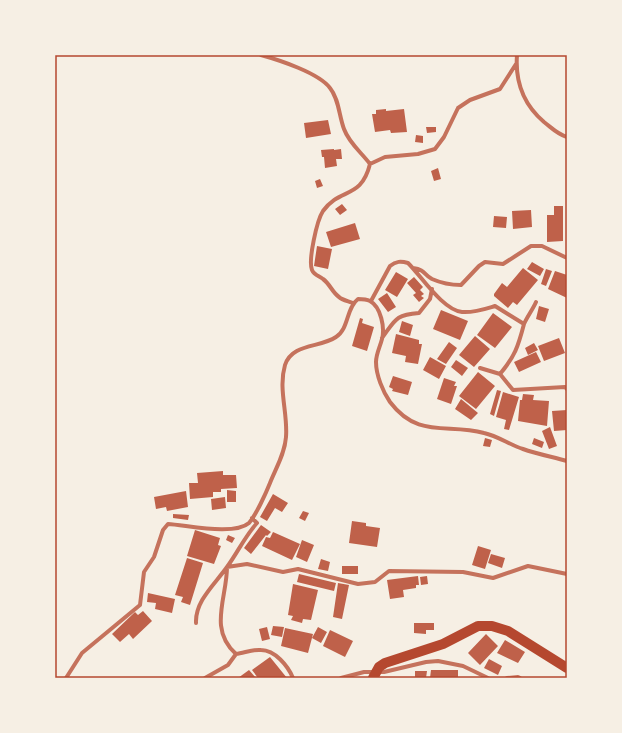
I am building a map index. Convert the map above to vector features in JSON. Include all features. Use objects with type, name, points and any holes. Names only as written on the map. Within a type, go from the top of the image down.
[{"type":"main road","points":[[374,676],[384,663],[443,644],[478,626],[492,626],[508,631],[567,668]]},
{"type":"street","points":[[261,55],[274,58],[318,76],[331,88],[344,130],[353,145],[370,164]]},
{"type":"street","points":[[517,55],[517,82],[529,108],[553,131],[567,138]]},
{"type":"street","points":[[370,164],[385,157],[418,154],[435,149],[444,137],[458,108],[470,100],[500,89],[516,64]]},
{"type":"street","points":[[353,303],[339,298],[332,292],[326,281],[312,271],[310,262],[314,234],[323,211],[337,198],[361,186],[368,174],[370,164]]},
{"type":"street","points":[[413,268],[422,270],[432,278],[451,285],[461,285],[479,266],[485,262],[503,264],[531,246],[542,246],[567,258]]},
{"type":"street","points":[[371,301],[390,266],[394,262],[401,261],[408,263],[446,304],[461,312],[472,312],[496,306],[524,324]]},
{"type":"street","points":[[382,338],[396,318],[403,315],[419,314],[430,299],[432,289]]},
{"type":"street","points":[[66,678],[82,653],[140,605],[144,572],[154,557],[163,530],[168,524],[224,530],[236,528],[248,523],[252,518],[269,487],[283,452],[286,437],[282,389],[286,365],[290,355],[297,350],[329,341],[338,336],[344,327],[353,303],[358,299],[371,301],[375,304],[379,314],[383,327],[382,338],[376,361],[377,372],[390,402],[404,415],[429,428],[469,429],[504,439],[522,449],[567,461]]},
{"type":"street","points":[[500,374],[518,348],[524,332],[524,324],[536,302]]},
{"type":"street","points":[[480,368],[500,374],[513,390],[567,389]]},
{"type":"street","points":[[196,623],[196,614],[211,587],[227,567],[247,534],[257,523],[252,518]]},
{"type":"street","points":[[227,567],[247,564],[283,572],[298,569],[358,584],[375,582],[388,570],[463,572],[493,578],[528,566],[567,574]]},
{"type":"street","points":[[227,567],[220,616],[221,632],[228,646],[236,654]]},
{"type":"street","points":[[205,678],[228,665],[236,654],[261,650],[272,653],[284,664],[293,678]]},
{"type":"street","points":[[341,678],[364,672],[374,676],[426,662],[438,661],[463,666],[488,678]]},
{"type":"street","points":[[507,678],[520,678]]},
{"type":"building","points":[[386,109],[386,111],[404,109],[407,132],[391,133],[390,130],[375,132],[372,114],[376,114],[376,110]]},
{"type":"building","points":[[328,120],[331,134],[306,138],[304,123]]},
{"type":"building","points":[[426,127],[436,127],[436,132],[427,133]]},
{"type":"building","points":[[416,135],[423,136],[423,143],[415,142]]},
{"type":"building","points":[[341,149],[342,159],[336,159],[337,166],[325,168],[324,157],[322,157],[321,150]]},
{"type":"building","points":[[438,168],[441,179],[434,181],[431,171]]},
{"type":"building","points":[[320,179],[323,186],[317,188],[315,181]]},
{"type":"building","points":[[342,204],[347,210],[340,215],[335,209]]},
{"type":"building","points":[[554,206],[563,206],[563,241],[547,242],[547,215],[554,215]]},
{"type":"building","points":[[531,210],[532,227],[513,229],[512,211]]},
{"type":"building","points":[[494,216],[507,217],[506,228],[493,227]]},
{"type":"building","points":[[355,223],[360,239],[331,247],[326,232]]},
{"type":"building","points":[[317,246],[332,249],[328,269],[314,266]]},
{"type":"building","points":[[532,262],[544,269],[540,276],[527,269]]},
{"type":"building","points":[[523,268],[538,280],[517,305],[513,302],[508,308],[494,296],[494,294],[502,283],[507,287]]},
{"type":"building","points":[[546,269],[552,271],[546,286],[541,284]]},
{"type":"building","points":[[555,271],[567,275],[567,298],[548,289]]},
{"type":"building","points":[[396,272],[408,279],[397,297],[385,290]]},
{"type":"building","points":[[414,277],[423,287],[420,290],[424,294],[421,296],[424,298],[419,302],[413,295],[416,293],[407,283]]},
{"type":"building","points":[[387,293],[396,307],[388,312],[378,299]]},
{"type":"building","points":[[539,306],[549,309],[545,322],[536,319]]},
{"type":"building","points":[[441,310],[468,321],[460,340],[433,329]]},
{"type":"building","points":[[493,313],[512,327],[495,348],[477,335]]},
{"type":"building","points":[[360,318],[363,319],[362,323],[374,327],[367,351],[352,346]]},
{"type":"building","points":[[402,321],[413,325],[410,336],[399,332]]},
{"type":"building","points":[[396,334],[419,340],[419,344],[422,344],[418,364],[405,362],[406,356],[392,353]]},
{"type":"building","points":[[475,336],[490,349],[474,367],[459,355]]},
{"type":"building","points":[[559,338],[565,353],[544,361],[538,346]]},
{"type":"building","points":[[449,342],[457,348],[446,364],[437,359]]},
{"type":"building","points":[[534,343],[538,350],[528,355],[525,348]]},
{"type":"building","points":[[536,352],[541,362],[519,372],[514,362]]},
{"type":"building","points":[[430,357],[446,366],[439,379],[423,370]]},
{"type":"building","points":[[456,360],[468,368],[462,376],[451,367]]},
{"type":"building","points":[[478,372],[495,386],[476,409],[459,396]]},
{"type":"building","points":[[393,376],[412,382],[408,395],[392,391],[393,389],[389,387]]},
{"type":"building","points":[[444,378],[456,382],[454,386],[457,386],[451,404],[437,399]]},
{"type":"building","points":[[497,390],[501,391],[494,416],[490,414]]},
{"type":"building","points":[[503,392],[519,397],[509,430],[504,429],[506,420],[496,417]]},
{"type":"building","points":[[523,394],[534,395],[533,400],[549,401],[547,426],[518,421],[520,400],[522,400]]},
{"type":"building","points":[[461,399],[478,413],[471,420],[455,409]]},
{"type":"building","points":[[567,410],[567,430],[554,431],[552,411]]},
{"type":"building","points":[[550,427],[557,446],[549,449],[542,431]]},
{"type":"building","points":[[485,438],[492,440],[490,447],[483,446]]},
{"type":"building","points":[[534,438],[544,442],[542,448],[532,444]]},
{"type":"building","points":[[223,471],[223,475],[236,475],[237,488],[221,489],[221,492],[213,492],[213,497],[190,499],[189,483],[198,483],[197,473]]},
{"type":"building","points":[[227,490],[236,491],[236,502],[227,502]]},
{"type":"building","points":[[186,491],[188,507],[167,511],[166,507],[156,509],[154,497]]},
{"type":"building","points":[[273,494],[288,503],[282,512],[275,508],[267,521],[260,517]]},
{"type":"building","points":[[225,497],[226,508],[212,510],[211,499]]},
{"type":"building","points":[[303,511],[309,513],[305,521],[299,518]]},
{"type":"building","points":[[173,514],[189,515],[188,520],[173,518]]},
{"type":"building","points":[[352,521],[366,523],[366,526],[380,528],[377,547],[349,543]]},
{"type":"building","points":[[261,525],[271,532],[267,536],[266,535],[251,554],[244,548]]},
{"type":"building","points":[[195,530],[220,538],[218,545],[221,546],[214,564],[187,556]]},
{"type":"building","points":[[273,532],[300,544],[292,560],[262,546],[266,537],[270,538]]},
{"type":"building","points":[[228,535],[235,538],[232,543],[226,540]]},
{"type":"building","points":[[302,540],[314,545],[307,562],[296,557]]},
{"type":"building","points":[[478,546],[491,550],[485,569],[472,565]]},
{"type":"building","points":[[491,554],[505,558],[502,568],[488,563]]},
{"type":"building","points":[[187,558],[203,563],[190,605],[181,602],[183,597],[175,595]]},
{"type":"building","points":[[321,559],[330,562],[328,571],[318,569]]},
{"type":"building","points":[[342,566],[358,566],[358,574],[342,574]]},
{"type":"building","points":[[299,574],[336,583],[334,591],[297,582]]},
{"type":"building","points":[[418,576],[419,585],[416,585],[416,588],[403,590],[404,597],[390,599],[387,580]]},
{"type":"building","points":[[427,576],[428,584],[421,585],[420,577]]},
{"type":"building","points":[[338,583],[349,585],[342,619],[333,617]]},
{"type":"building","points":[[293,584],[318,590],[311,620],[303,619],[302,623],[291,620],[293,616],[288,615]]},
{"type":"building","points":[[148,593],[175,599],[172,613],[155,609],[156,603],[147,602]]},
{"type":"building","points":[[143,611],[152,621],[133,639],[129,634],[120,642],[112,634],[135,612],[138,615]]},
{"type":"building","points":[[414,623],[434,623],[434,630],[426,630],[426,634],[414,633]]},
{"type":"building","points":[[273,626],[284,627],[282,637],[271,635]]},
{"type":"building","points":[[267,627],[270,639],[262,641],[259,629]]},
{"type":"building","points":[[318,627],[327,632],[321,643],[312,638]]},
{"type":"building","points":[[285,628],[313,634],[308,653],[281,646]]},
{"type":"building","points":[[330,630],[353,641],[345,657],[323,646]]},
{"type":"building","points":[[486,634],[498,646],[480,665],[468,653]]},
{"type":"building","points":[[505,640],[525,652],[518,663],[497,653]]},
{"type":"building","points":[[270,657],[287,678],[258,678],[252,670]]},
{"type":"building","points":[[489,659],[502,666],[498,675],[484,668]]},
{"type":"building","points":[[249,670],[256,678],[238,678]]},
{"type":"building","points":[[431,670],[458,670],[458,678],[430,678]]},
{"type":"building","points":[[415,671],[427,671],[426,678],[415,678]]}]
